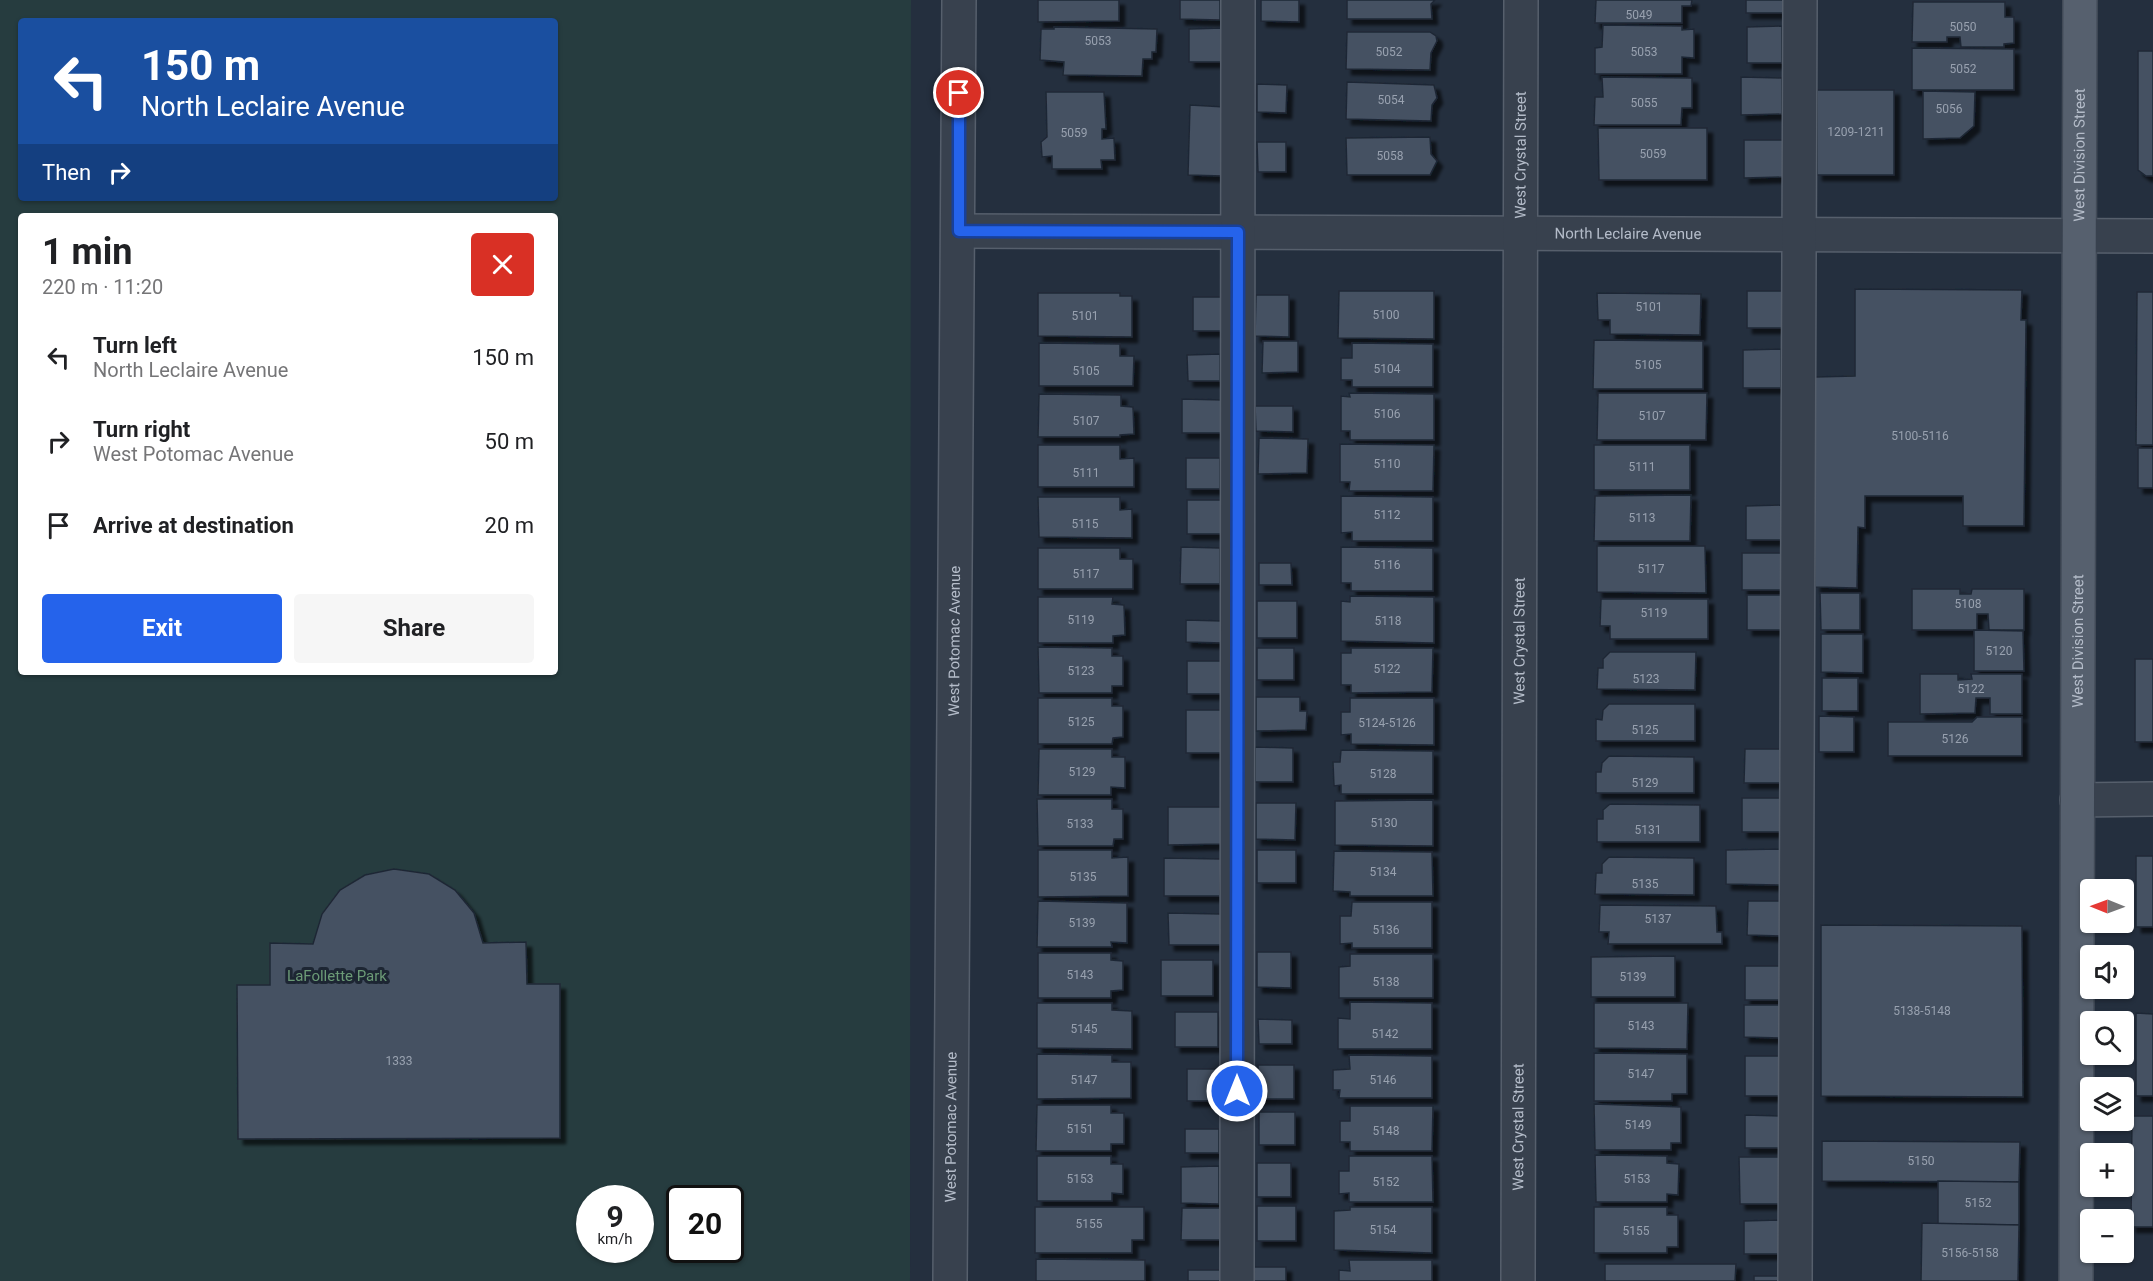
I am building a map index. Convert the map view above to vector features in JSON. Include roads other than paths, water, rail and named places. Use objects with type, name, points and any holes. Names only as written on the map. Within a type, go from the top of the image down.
[{"type":"main road","name":"West Division Street","points":[[2076,1281],[2080,0]]},
{"type":"street","name":"West Potomac Avenue","points":[[950,1281],[959,0]]},
{"type":"street","points":[[1237,1281],[1238,0]]},
{"type":"street","name":"West Crystal Street","points":[[1518,1281],[1521,0]]},
{"type":"street","points":[[1795,1281],[1800,0]]},
{"type":"street","name":"North Leclaire Avenue","points":[[959,231],[2153,236]]},
{"type":"street","points":[[2077,800],[2153,799]]},
{"type":"park label","name":"LaFollette Park","points":[[337,976]]}]
